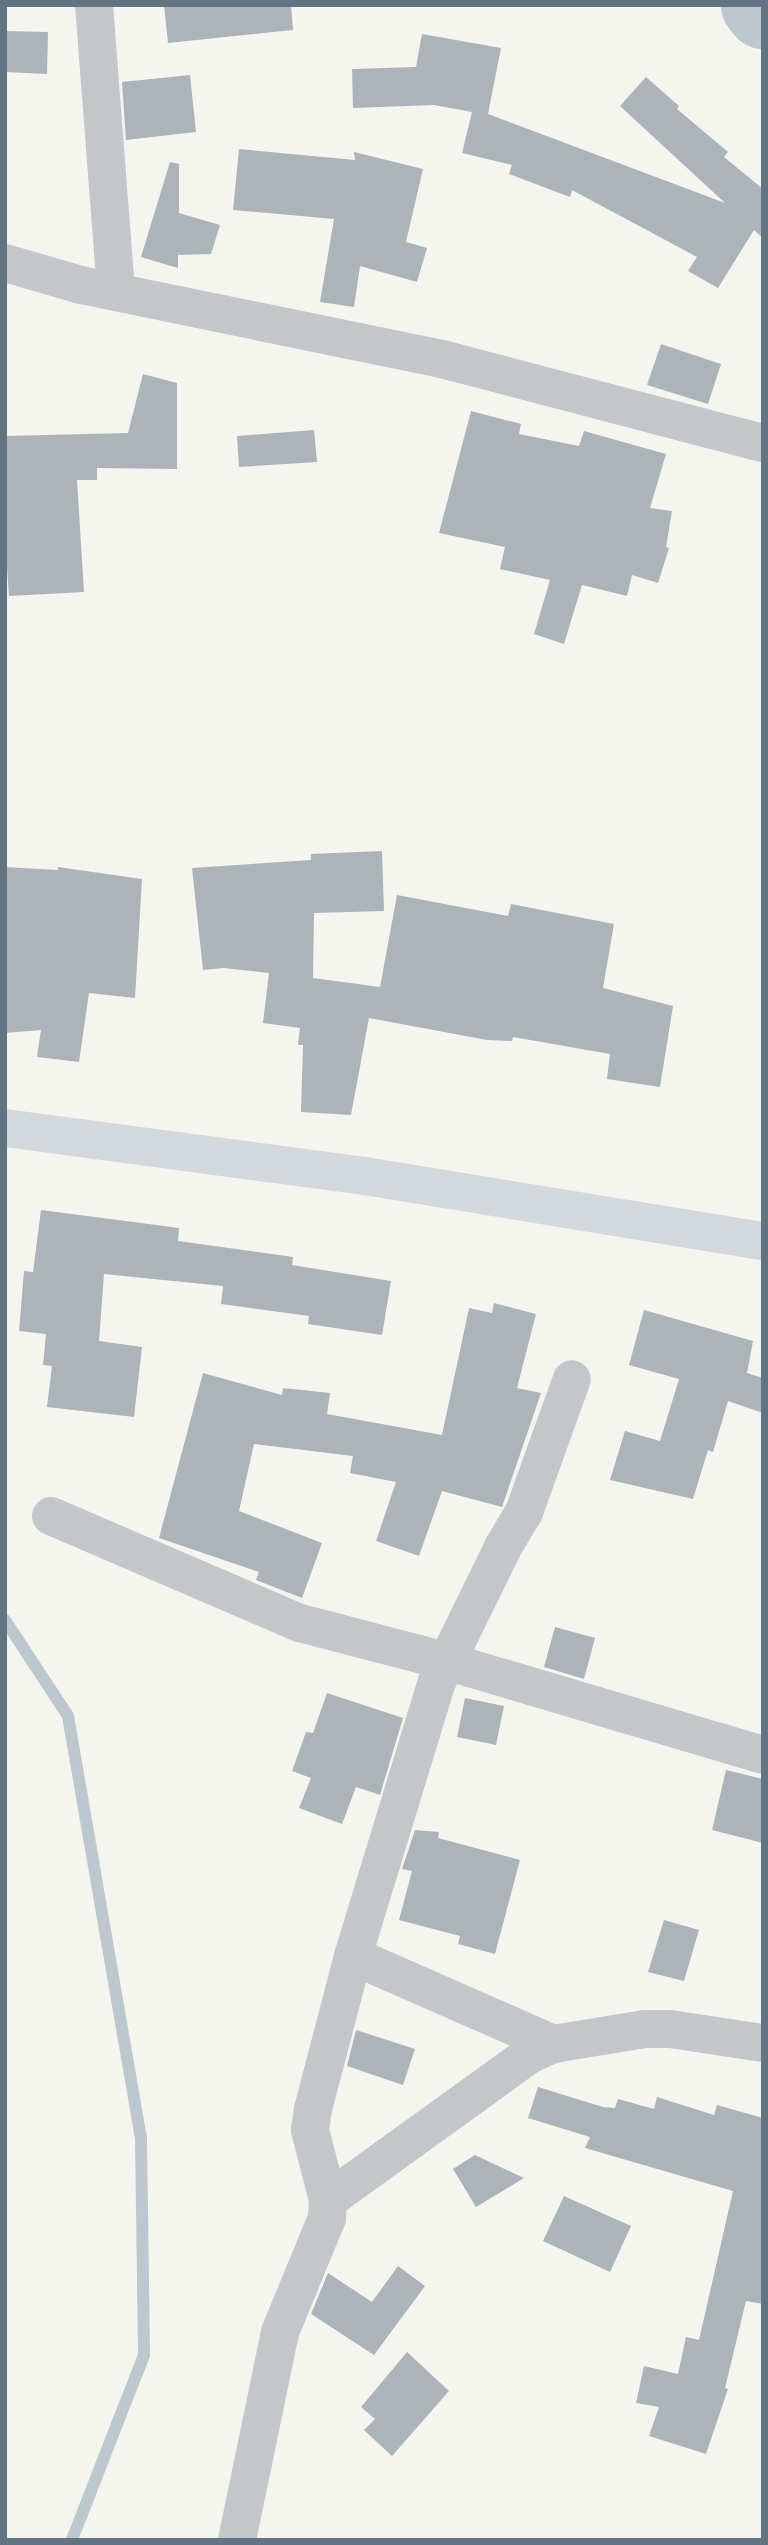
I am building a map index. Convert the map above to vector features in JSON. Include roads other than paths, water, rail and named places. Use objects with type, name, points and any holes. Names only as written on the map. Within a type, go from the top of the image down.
[{"type":"main road","points":[[5,1128],[365,1176],[763,1241]]},
{"type":"street","points":[[94,5],[116,292]]},
{"type":"street","points":[[5,262],[116,292],[442,359],[763,443]]},
{"type":"street","points":[[237,2540],[274,2355],[327,2218],[328,2200],[310,2130],[313,2109],[353,1956],[446,1661],[503,1547],[524,1512],[572,1379]]},
{"type":"street","points":[[51,1516],[300,1623],[446,1661],[763,1755]]},
{"type":"street","points":[[353,1956],[553,2044]]},
{"type":"street","points":[[328,2200],[530,2055],[553,2044],[645,2029],[670,2029],[763,2043]]},
{"type":"waterway","points":[[758,5],[763,11]]},
{"type":"waterway","points":[[5,1620],[68,1716],[141,2138],[144,2355],[72,2540]]}]
